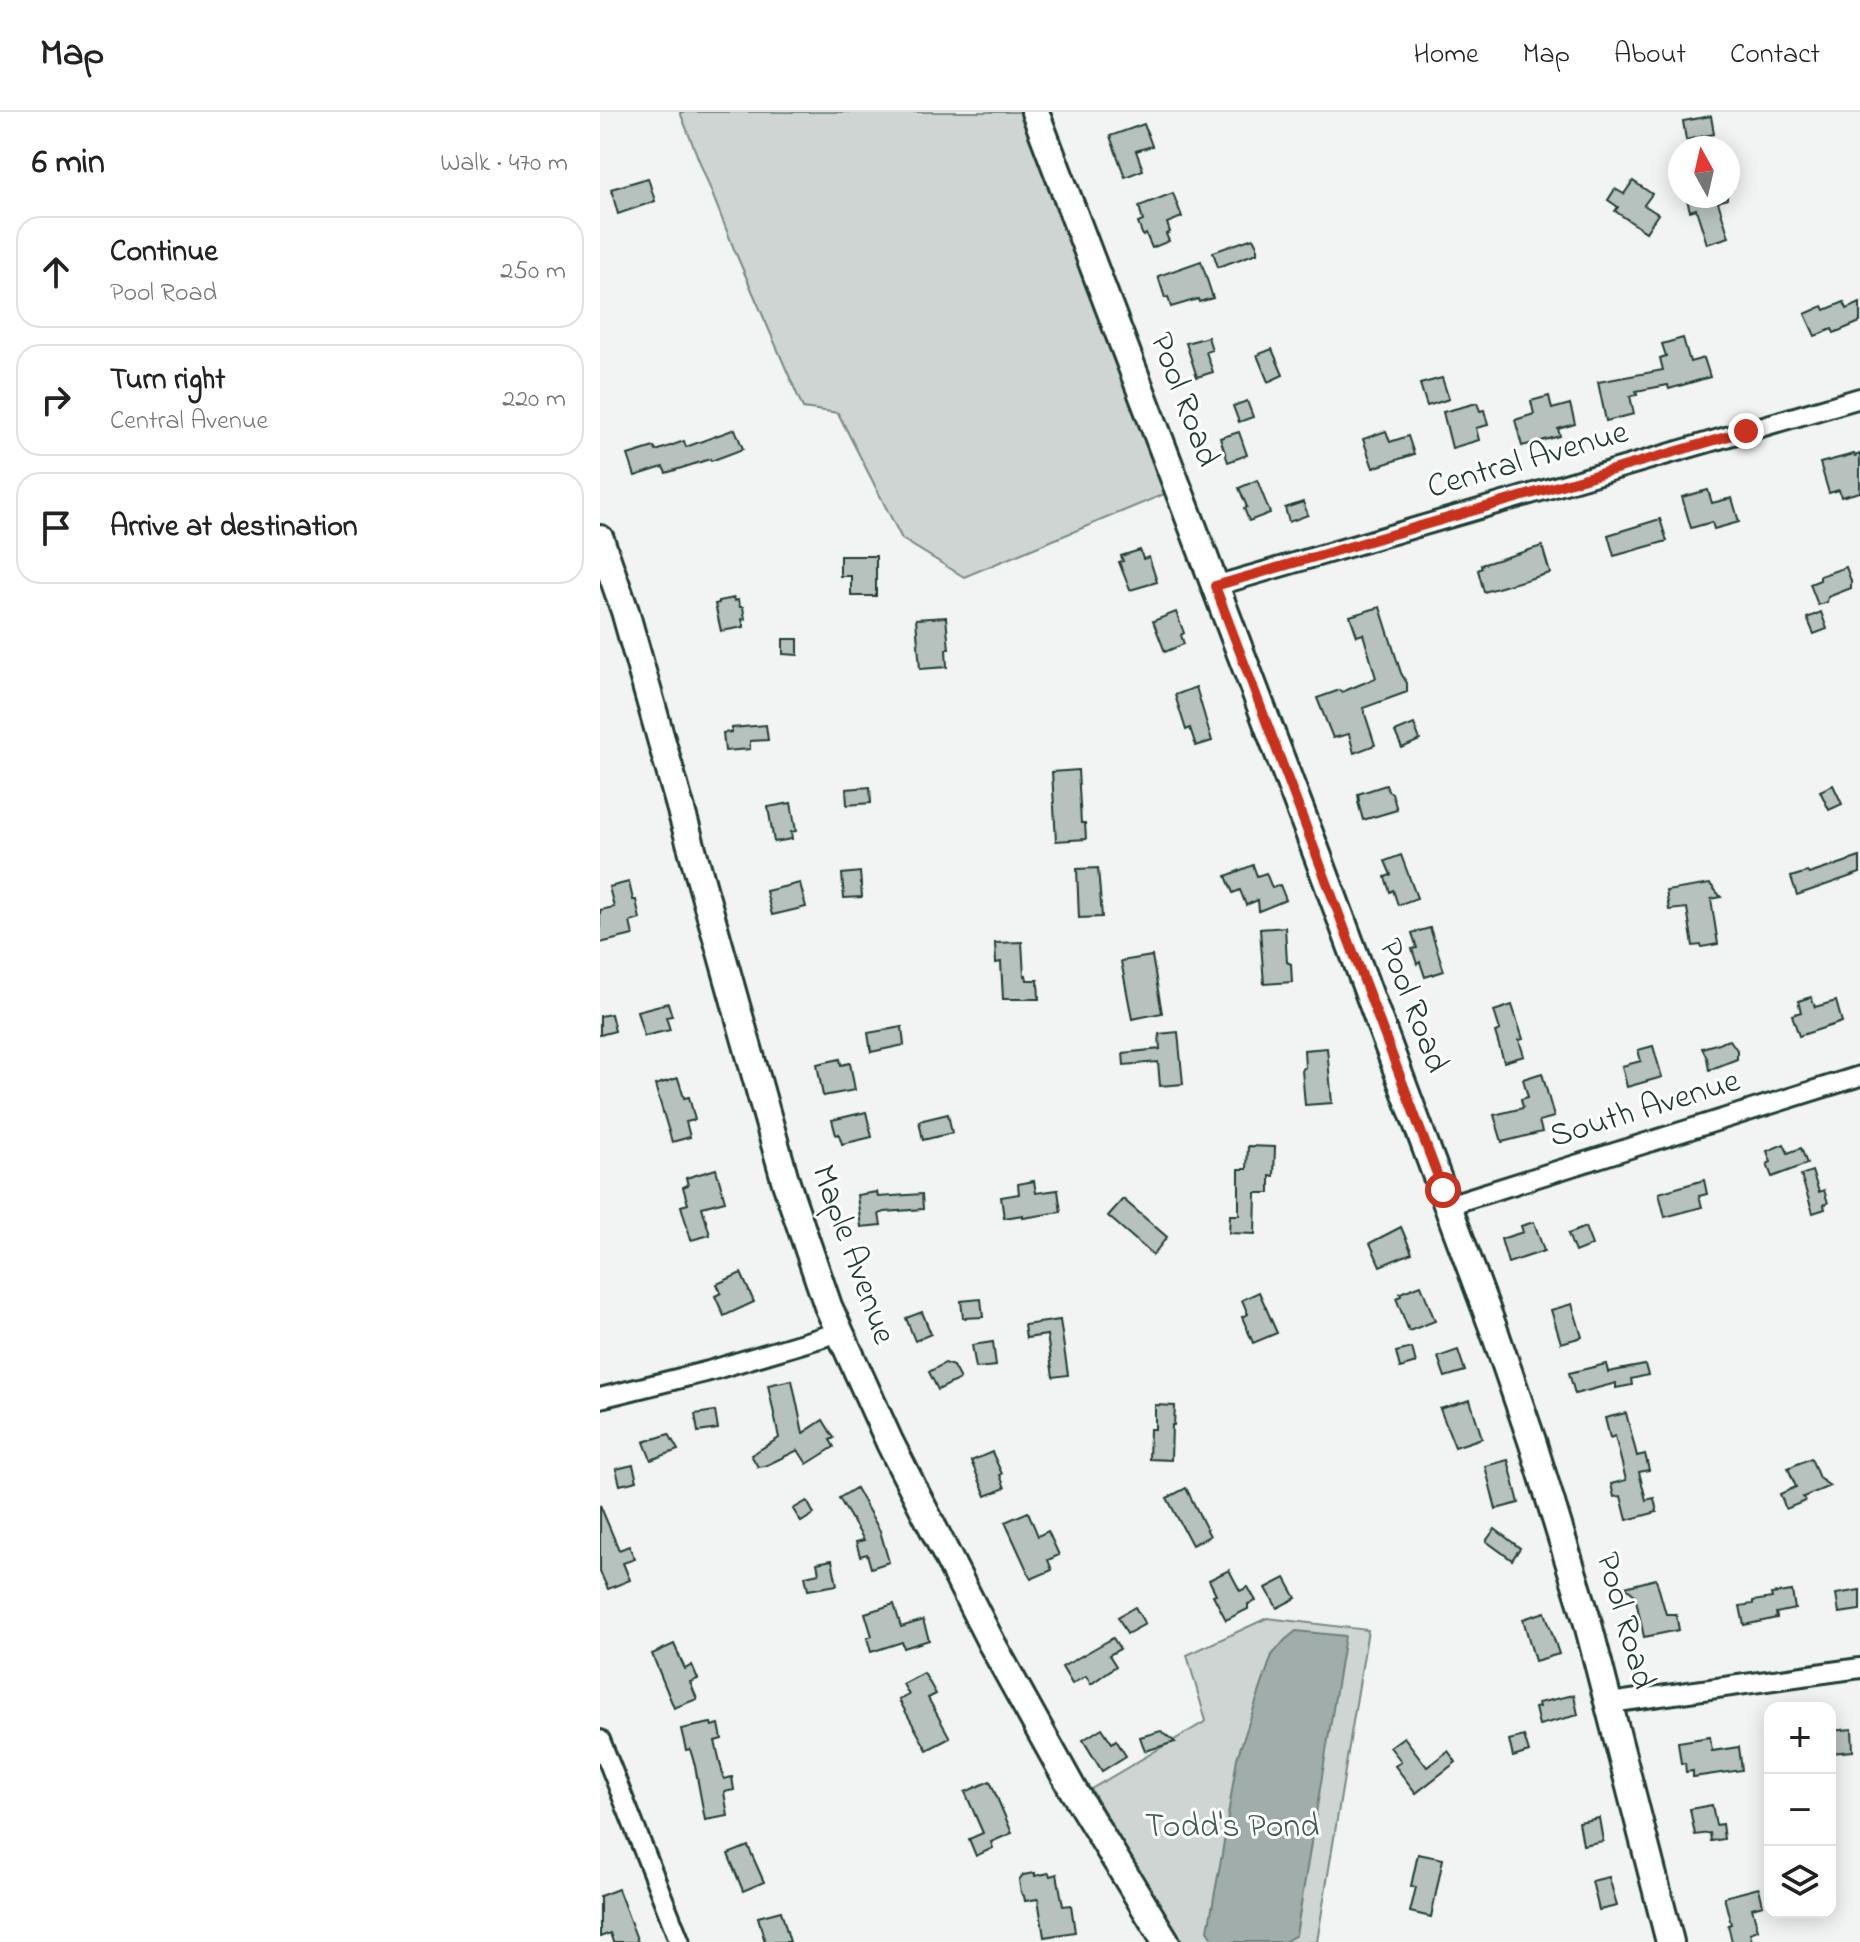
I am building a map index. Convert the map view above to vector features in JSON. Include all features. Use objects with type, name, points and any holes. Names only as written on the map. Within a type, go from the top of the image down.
[{"type":"street","name":"Pool Road","points":[[1035,112],[1495,1333],[1580,1594],[1670,1942]]},
{"type":"street","name":"Central Avenue","points":[[1215,586],[1860,398]]},
{"type":"street","name":"Maple Avenue","points":[[600,539],[625,611],[786,1183],[821,1289],[890,1443],[999,1657],[1073,1790],[1166,1942]]},
{"type":"street","name":"South Avenue","points":[[1448,1205],[1860,1076]]},
{"type":"street","points":[[600,1398],[709,1371],[840,1332]]},
{"type":"street","points":[[1610,1703],[1860,1668]]},
{"type":"street","points":[[600,1740],[680,1942]]},
{"type":"green space","points":[[680,112],[1026,112],[1167,493],[964,577],[902,539],[838,413],[803,408],[734,249]]},
{"type":"green space","name":"Todd's Pond","points":[[1267,1618],[1368,1630],[1317,1942],[1182,1942],[1091,1789],[1206,1721],[1187,1655]]},
{"type":"shaded area","name":"Todd's Pond","points":[[1296,1631],[1345,1636],[1296,1935],[1284,1942],[1214,1942],[1208,1930],[1237,1758],[1272,1655]]},
{"type":"building","points":[[1711,116],[1714,134],[1685,136],[1683,121]]},
{"type":"building","points":[[1144,124],[1152,146],[1136,151],[1143,170],[1125,177],[1110,136]]},
{"type":"building","points":[[648,178],[655,201],[618,214],[611,189]]},
{"type":"building","points":[[1633,181],[1652,194],[1644,205],[1658,214],[1646,232],[1615,211],[1618,207],[1608,200],[1615,189],[1624,194]]},
{"type":"building","points":[[1173,193],[1182,217],[1167,223],[1169,241],[1152,248],[1138,223],[1143,221],[1139,206]]},
{"type":"building","points":[[1689,208],[1720,208],[1729,237],[1707,244],[1696,209],[1690,211]]},
{"type":"building","points":[[1253,238],[1257,253],[1218,267],[1213,252]]},
{"type":"building","points":[[1201,261],[1213,298],[1171,307],[1158,276]]},
{"type":"building","points":[[1844,302],[1847,309],[1860,303],[1860,322],[1834,333],[1832,329],[1815,336],[1805,314]]},
{"type":"building","points":[[1208,337],[1212,350],[1206,352],[1213,372],[1197,377],[1186,343]]},
{"type":"building","points":[[1683,338],[1690,362],[1704,358],[1710,377],[1669,389],[1668,385],[1636,391],[1637,395],[1630,396],[1634,414],[1606,421],[1598,382],[1663,370],[1660,358],[1666,356],[1662,344]]},
{"type":"building","points":[[1272,349],[1283,375],[1268,382],[1257,355]]},
{"type":"building","points":[[1442,378],[1449,399],[1427,406],[1420,384]]},
{"type":"building","points":[[1549,396],[1552,409],[1570,404],[1575,424],[1558,429],[1560,436],[1522,446],[1515,420],[1534,414],[1531,401]]},
{"type":"building","points":[[1247,401],[1253,417],[1239,422],[1233,406]]},
{"type":"building","points":[[1477,403],[1480,411],[1484,410],[1488,425],[1476,428],[1479,440],[1452,448],[1443,412]]},
{"type":"building","points":[[735,429],[743,449],[666,473],[663,467],[635,476],[628,455],[654,447],[656,451],[684,441],[686,447]]},
{"type":"building","points":[[1386,431],[1390,442],[1408,436],[1414,454],[1373,468],[1363,439]]},
{"type":"building","points":[[1239,432],[1247,455],[1228,462],[1220,438]]},
{"type":"building","points":[[1860,454],[1860,492],[1841,497],[1839,490],[1829,493],[1820,463]]},
{"type":"building","points":[[1257,480],[1270,513],[1249,521],[1239,488]]},
{"type":"building","points":[[1708,490],[1712,503],[1732,498],[1739,522],[1714,529],[1712,522],[1691,528],[1682,497]]},
{"type":"building","points":[[1303,502],[1308,515],[1289,522],[1285,508]]},
{"type":"building","points":[[1660,519],[1667,541],[1614,556],[1608,535]]},
{"type":"building","points":[[1542,546],[1550,573],[1484,592],[1478,570],[1482,568],[1481,565]]},
{"type":"building","points":[[1140,550],[1143,559],[1149,557],[1157,582],[1130,590],[1119,562],[1123,561],[1121,556]]},
{"type":"building","points":[[840,556],[876,556],[876,596],[851,596],[851,576],[840,576]]},
{"type":"building","points":[[1846,567],[1851,588],[1828,597],[1827,602],[1818,605],[1810,584],[1820,580],[1820,576]]},
{"type":"building","points":[[734,598],[743,607],[744,627],[721,631],[715,604]]},
{"type":"building","points":[[1380,607],[1407,683],[1407,692],[1363,708],[1375,745],[1354,753],[1349,734],[1333,738],[1317,698],[1376,678],[1363,634],[1357,636],[1350,616]]},
{"type":"building","points":[[1176,612],[1184,633],[1181,635],[1184,644],[1165,652],[1153,621]]},
{"type":"building","points":[[1821,612],[1827,629],[1814,634],[1807,618]]},
{"type":"building","points":[[946,617],[947,667],[920,669],[916,619]]},
{"type":"building","points":[[783,639],[798,639],[798,655],[783,654]]},
{"type":"building","points":[[1196,687],[1212,741],[1196,746],[1190,728],[1186,730],[1175,695]]},
{"type":"building","points":[[1414,724],[1420,740],[1402,748],[1395,732]]},
{"type":"building","points":[[766,725],[768,740],[750,741],[750,749],[725,751],[723,733],[732,732],[732,728]]},
{"type":"building","points":[[1078,770],[1081,823],[1085,823],[1086,839],[1056,841],[1052,772]]},
{"type":"building","points":[[1386,785],[1397,810],[1363,820],[1358,794]]},
{"type":"building","points":[[1833,785],[1842,804],[1829,810],[1820,791]]},
{"type":"building","points":[[870,787],[871,803],[847,805],[846,789]]},
{"type":"building","points":[[791,803],[796,831],[791,832],[792,839],[774,842],[768,807]]},
{"type":"building","points":[[1401,855],[1417,898],[1398,905],[1385,877],[1391,875],[1385,861]]},
{"type":"building","points":[[1860,857],[1860,873],[1797,895],[1791,877]]},
{"type":"building","points":[[1253,865],[1257,876],[1266,873],[1272,888],[1280,885],[1286,900],[1259,911],[1258,900],[1246,905],[1240,890],[1233,893],[1226,876]]},
{"type":"building","points":[[1098,868],[1102,917],[1079,918],[1077,869]]},
{"type":"building","points":[[860,872],[862,897],[844,898],[842,874]]},
{"type":"building","points":[[629,882],[640,919],[630,922],[633,935],[600,943],[600,910],[614,907],[609,887]]},
{"type":"building","points":[[800,883],[806,907],[772,915],[766,891]]},
{"type":"building","points":[[1710,884],[1721,897],[1711,899],[1718,944],[1693,946],[1687,908],[1669,910],[1666,891]]},
{"type":"building","points":[[1285,927],[1287,962],[1291,964],[1292,982],[1264,984],[1260,929]]},
{"type":"building","points":[[1430,928],[1444,971],[1425,977],[1412,949],[1417,948],[1412,933]]},
{"type":"building","points":[[1022,942],[1024,976],[1027,980],[1038,980],[1039,999],[1003,999],[1001,962],[996,963],[995,943]]},
{"type":"building","points":[[1152,956],[1162,1013],[1132,1019],[1121,961]]},
{"type":"building","points":[[1811,997],[1815,1007],[1836,1001],[1842,1022],[1799,1036],[1792,1015],[1801,1012],[1798,1001]]},
{"type":"building","points":[[668,1003],[672,1016],[666,1017],[670,1030],[644,1036],[637,1011]]},
{"type":"building","points":[[1512,1005],[1523,1039],[1519,1040],[1524,1056],[1504,1062],[1495,1032],[1500,1030],[1494,1011]]},
{"type":"building","points":[[611,1014],[615,1031],[600,1035],[600,1016]]},
{"type":"building","points":[[902,1027],[904,1045],[871,1052],[868,1033]]},
{"type":"building","points":[[1178,1032],[1183,1084],[1160,1086],[1158,1062],[1124,1065],[1123,1053],[1160,1049],[1159,1034]]},
{"type":"building","points":[[1730,1040],[1737,1050],[1737,1059],[1709,1070],[1702,1048]]},
{"type":"building","points":[[1653,1046],[1662,1077],[1627,1087],[1622,1066],[1641,1061],[1638,1050]]},
{"type":"building","points":[[1327,1048],[1332,1103],[1305,1105],[1304,1050]]},
{"type":"building","points":[[840,1059],[841,1065],[850,1063],[855,1090],[823,1096],[817,1064]]},
{"type":"building","points":[[1542,1073],[1554,1117],[1539,1121],[1542,1132],[1502,1142],[1494,1115],[1523,1108],[1521,1099],[1528,1097],[1523,1079]]},
{"type":"building","points":[[678,1078],[684,1098],[689,1097],[695,1120],[686,1122],[690,1137],[672,1142],[655,1085]]},
{"type":"building","points":[[866,1112],[872,1137],[842,1144],[832,1120]]},
{"type":"building","points":[[948,1114],[952,1133],[923,1140],[919,1121]]},
{"type":"building","points":[[1784,1144],[1788,1153],[1801,1148],[1807,1164],[1772,1177],[1767,1164],[1771,1162],[1767,1151]]},
{"type":"building","points":[[1248,1146],[1275,1147],[1274,1176],[1270,1176],[1270,1193],[1256,1193],[1255,1234],[1229,1233],[1230,1215],[1239,1215],[1239,1169],[1247,1169]]},
{"type":"building","points":[[716,1169],[725,1201],[702,1207],[710,1235],[691,1240],[681,1206],[688,1204],[683,1187],[688,1185],[686,1178]]},
{"type":"building","points":[[1812,1171],[1819,1192],[1824,1190],[1828,1203],[1824,1205],[1825,1209],[1813,1213],[1801,1175]]},
{"type":"building","points":[[1704,1180],[1707,1194],[1699,1196],[1702,1207],[1665,1217],[1659,1193]]},
{"type":"building","points":[[1034,1181],[1036,1193],[1058,1190],[1061,1212],[1004,1218],[1001,1197],[1019,1194],[1018,1184]]},
{"type":"building","points":[[877,1192],[878,1197],[922,1194],[923,1209],[885,1212],[879,1214],[881,1225],[861,1227],[857,1195]]},
{"type":"building","points":[[1123,1199],[1167,1237],[1153,1255],[1108,1216]]},
{"type":"building","points":[[1534,1222],[1544,1251],[1508,1263],[1501,1239],[1523,1232],[1521,1226]]},
{"type":"building","points":[[1401,1227],[1412,1253],[1380,1266],[1370,1243]]},
{"type":"building","points":[[1585,1227],[1592,1245],[1575,1252],[1568,1234]]},
{"type":"building","points":[[741,1273],[754,1302],[724,1316],[715,1296],[721,1293],[717,1284]]},
{"type":"building","points":[[1421,1285],[1435,1321],[1409,1331],[1396,1298],[1401,1296],[1400,1293]]},
{"type":"building","points":[[1259,1292],[1277,1333],[1253,1343],[1242,1317],[1248,1314],[1242,1300]]},
{"type":"building","points":[[981,1299],[983,1317],[963,1318],[961,1301]]},
{"type":"building","points":[[1572,1304],[1582,1337],[1561,1343],[1551,1310]]},
{"type":"building","points":[[922,1312],[931,1334],[915,1341],[906,1318]]},
{"type":"building","points":[[1060,1320],[1068,1375],[1053,1377],[1047,1335],[1026,1338],[1024,1325]]},
{"type":"building","points":[[993,1342],[996,1366],[976,1368],[972,1345]]},
{"type":"building","points":[[1412,1348],[1416,1363],[1400,1368],[1396,1352]]},
{"type":"building","points":[[1458,1350],[1465,1371],[1445,1377],[1438,1357]]},
{"type":"building","points":[[945,1363],[953,1366],[960,1379],[938,1390],[929,1372]]},
{"type":"building","points":[[1606,1364],[1608,1372],[1645,1365],[1648,1375],[1631,1379],[1632,1385],[1616,1388],[1616,1383],[1575,1394],[1569,1373]]},
{"type":"building","points":[[792,1380],[803,1433],[823,1420],[834,1438],[830,1440],[834,1447],[807,1464],[798,1450],[758,1467],[751,1455],[779,1438],[768,1385]]},
{"type":"building","points":[[1470,1400],[1482,1438],[1455,1447],[1440,1409]]},
{"type":"building","points":[[1155,1405],[1175,1406],[1171,1460],[1149,1459],[1150,1429],[1155,1429]]},
{"type":"building","points":[[715,1411],[718,1429],[698,1432],[695,1414]]},
{"type":"building","points":[[1626,1413],[1637,1456],[1645,1454],[1649,1470],[1639,1472],[1646,1500],[1654,1498],[1657,1512],[1627,1520],[1621,1496],[1614,1497],[1611,1484],[1626,1480],[1615,1436],[1610,1438],[1605,1418]]},
{"type":"building","points":[[669,1434],[678,1450],[651,1460],[644,1442]]},
{"type":"building","points":[[992,1452],[1005,1488],[986,1496],[971,1461]]},
{"type":"building","points":[[1811,1458],[1819,1478],[1830,1486],[1803,1497],[1805,1501],[1786,1509],[1780,1494],[1796,1487],[1788,1468]]},
{"type":"building","points":[[1508,1460],[1519,1503],[1496,1509],[1485,1466]]},
{"type":"building","points":[[633,1465],[637,1481],[620,1485],[616,1469]]},
{"type":"building","points":[[856,1488],[880,1531],[889,1562],[871,1568],[867,1554],[860,1556],[856,1542],[864,1540],[839,1498]]},
{"type":"building","points":[[1186,1488],[1210,1536],[1192,1545],[1167,1498]]},
{"type":"building","points":[[807,1501],[814,1514],[801,1522],[793,1509]]},
{"type":"building","points":[[600,1505],[619,1550],[629,1546],[635,1559],[623,1563],[630,1580],[608,1589],[600,1572]]},
{"type":"building","points":[[1028,1512],[1038,1536],[1048,1531],[1059,1555],[1048,1560],[1052,1570],[1031,1579],[1005,1522]]},
{"type":"building","points":[[1495,1529],[1520,1548],[1512,1560],[1486,1541]]},
{"type":"building","points":[[832,1560],[837,1585],[808,1590],[805,1576],[819,1573],[817,1563]]},
{"type":"building","points":[[1229,1570],[1240,1591],[1248,1587],[1256,1601],[1248,1604],[1248,1609],[1226,1620],[1209,1580]]},
{"type":"building","points":[[1285,1578],[1296,1598],[1277,1608],[1266,1588]]},
{"type":"building","points":[[1656,1579],[1666,1614],[1676,1614],[1679,1630],[1644,1637],[1635,1595],[1625,1587]]},
{"type":"building","points":[[1860,1590],[1860,1610],[1839,1613],[1836,1594]]},
{"type":"building","points":[[1792,1591],[1795,1609],[1776,1613],[1777,1618],[1744,1625],[1740,1606],[1772,1598],[1771,1594]]},
{"type":"building","points":[[894,1604],[901,1627],[923,1620],[929,1640],[904,1648],[902,1642],[871,1652],[867,1638],[872,1636],[865,1613]]},
{"type":"building","points":[[1135,1607],[1145,1624],[1127,1634],[1118,1617]]},
{"type":"building","points":[[1545,1612],[1559,1654],[1535,1661],[1523,1619]]},
{"type":"building","points":[[1113,1638],[1120,1649],[1109,1655],[1116,1666],[1091,1684],[1086,1676],[1072,1684],[1062,1667]]},
{"type":"building","points":[[674,1644],[685,1669],[692,1665],[698,1679],[690,1682],[697,1699],[674,1708],[652,1654]]},
{"type":"building","points":[[924,1673],[936,1694],[928,1698],[950,1738],[927,1750],[899,1700],[909,1695],[903,1684]]},
{"type":"building","points":[[1574,1695],[1578,1715],[1539,1725],[1535,1708],[1539,1707],[1538,1703]]},
{"type":"building","points":[[711,1723],[712,1726],[719,1724],[722,1739],[715,1741],[724,1779],[732,1777],[734,1790],[724,1792],[728,1816],[705,1820],[695,1766],[690,1749],[686,1750],[681,1729]]},
{"type":"building","points":[[1102,1728],[1112,1743],[1116,1740],[1126,1756],[1102,1771],[1083,1740]]},
{"type":"building","points":[[1852,1729],[1853,1751],[1836,1752],[1836,1730]]},
{"type":"building","points":[[1161,1731],[1175,1742],[1145,1751],[1140,1737]]},
{"type":"building","points":[[1524,1736],[1529,1752],[1513,1757],[1509,1740]]},
{"type":"building","points":[[1404,1737],[1427,1767],[1448,1751],[1456,1762],[1416,1793],[1395,1766],[1401,1761],[1390,1747]]},
{"type":"building","points":[[1710,1737],[1712,1751],[1739,1747],[1742,1770],[1693,1777],[1693,1771],[1686,1772],[1685,1763],[1681,1763],[1678,1742]]},
{"type":"building","points":[[990,1781],[1012,1833],[991,1842],[993,1848],[976,1856],[969,1839],[983,1833],[965,1792]]},
{"type":"building","points":[[1712,1805],[1716,1825],[1722,1824],[1724,1839],[1711,1841],[1710,1833],[1695,1835],[1690,1809]]},
{"type":"building","points":[[1599,1818],[1603,1841],[1583,1845],[1579,1822]]},
{"type":"building","points":[[748,1846],[764,1882],[743,1891],[728,1854]]},
{"type":"building","points":[[1418,1854],[1443,1859],[1431,1917],[1410,1912],[1416,1887],[1411,1886]]},
{"type":"building","points":[[1035,1873],[1035,1876],[1057,1874],[1063,1906],[1071,1905],[1075,1932],[1044,1937],[1038,1899],[1025,1901],[1019,1880],[1023,1875]]},
{"type":"building","points":[[1609,1877],[1617,1906],[1599,1910],[1592,1881]]},
{"type":"building","points":[[1759,1888],[1763,1905],[1752,1908],[1758,1930],[1750,1933],[1752,1942],[1732,1942],[1724,1897]]},
{"type":"building","points":[[618,1889],[638,1942],[613,1942],[610,1933],[600,1937],[600,1896]]},
{"type":"building","points":[[781,1911],[790,1942],[765,1942],[758,1917]]},
{"type":"route","points":[[1443,1190],[1215,586],[1746,431]]}]
